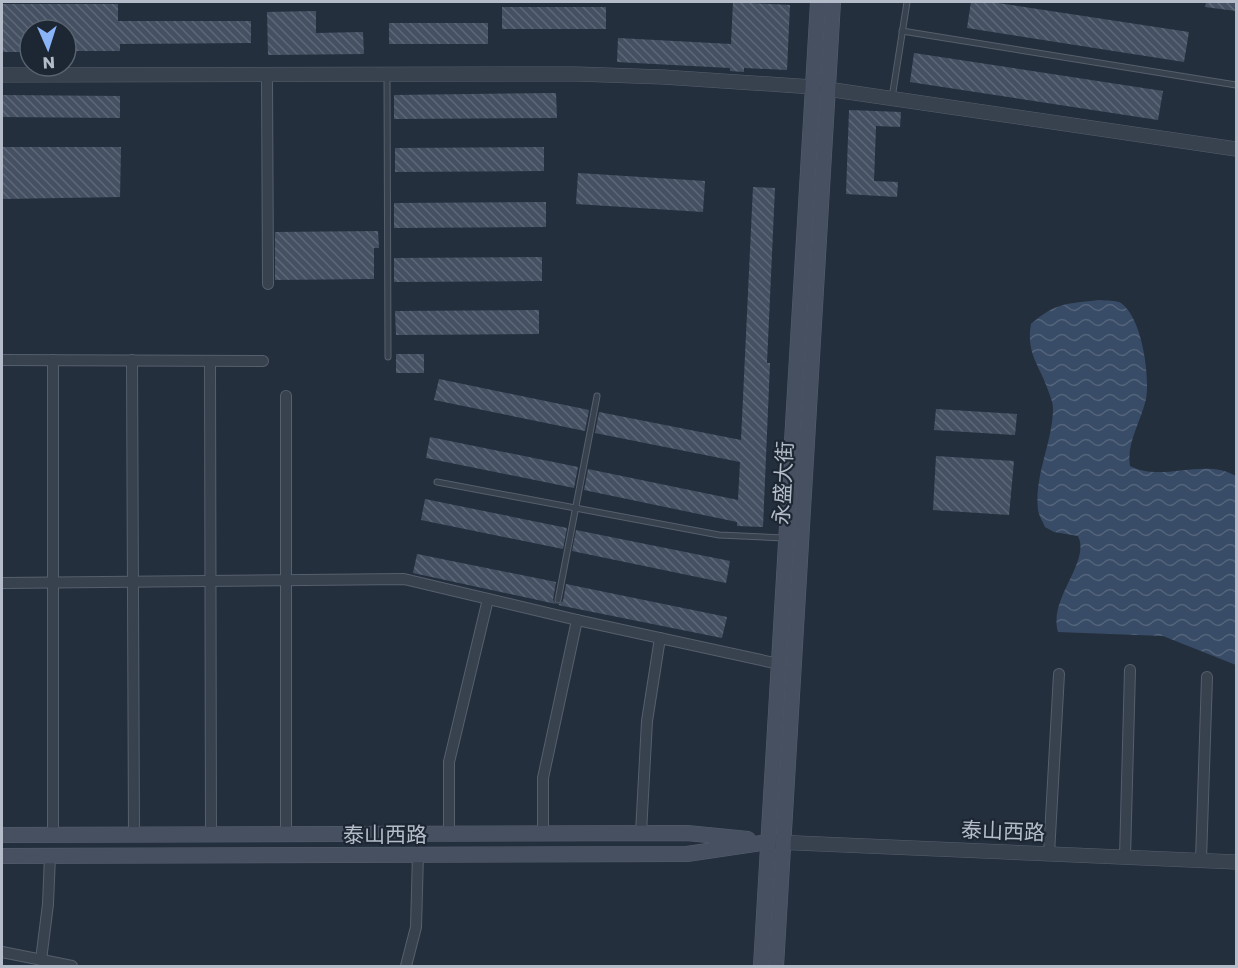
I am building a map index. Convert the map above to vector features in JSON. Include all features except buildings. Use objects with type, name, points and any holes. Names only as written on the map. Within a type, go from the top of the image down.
[{"type":"main road","name":"永盛大街","points":[[761,966],[776,842],[820,88],[818,2]]},
{"type":"main road","name":"永盛大街","points":[[776,966],[779,664],[786,538],[820,88],[832,2]]},
{"type":"main road","name":"泰山西路","points":[[2,835],[687,833],[776,842]]},
{"type":"main road","name":"泰山西路","points":[[2,856],[687,854],[776,842]]},
{"type":"street","points":[[2,75],[588,74],[820,88],[1236,149]]},
{"type":"street","points":[[267,75],[268,284]]},
{"type":"street","points":[[2,360],[263,361]]},
{"type":"street","points":[[53,360],[53,835]]},
{"type":"street","points":[[132,360],[134,835]]},
{"type":"street","points":[[210,361],[211,834]]},
{"type":"street","points":[[286,396],[286,834]]},
{"type":"street","points":[[2,582],[404,579],[779,664]]},
{"type":"street","points":[[449,833],[449,762],[488,599]]},
{"type":"street","points":[[543,833],[543,778],[577,620]]},
{"type":"street","points":[[641,833],[647,721],[660,638]]},
{"type":"street","points":[[1125,857],[1130,670]]},
{"type":"street","points":[[1048,854],[1059,674]]},
{"type":"street","points":[[1202,860],[1207,677]]},
{"type":"street","name":"泰山西路","points":[[776,842],[1236,862]]},
{"type":"street","points":[[406,966],[416,927],[418,854]]},
{"type":"street","points":[[41,960],[48,904],[50,856]]},
{"type":"street","points":[[2,952],[72,966]]},
{"type":"lane","points":[[892,99],[907,2]]},
{"type":"lane","points":[[902,31],[1236,85]]},
{"type":"lane","points":[[387,74],[388,357]]},
{"type":"lane","points":[[558,600],[597,396]]},
{"type":"lane","points":[[437,482],[719,535],[786,538]]},
{"type":"water","points":[[1099,300],[1119,302],[1128,310],[1143,348],[1147,376],[1146,399],[1130,449],[1130,466],[1142,471],[1156,472],[1210,469],[1236,476],[1236,665],[1163,636],[1058,632],[1059,606],[1075,569],[1080,546],[1078,536],[1054,532],[1045,527],[1038,510],[1037,497],[1053,408],[1032,351],[1031,324],[1062,305]]}]
